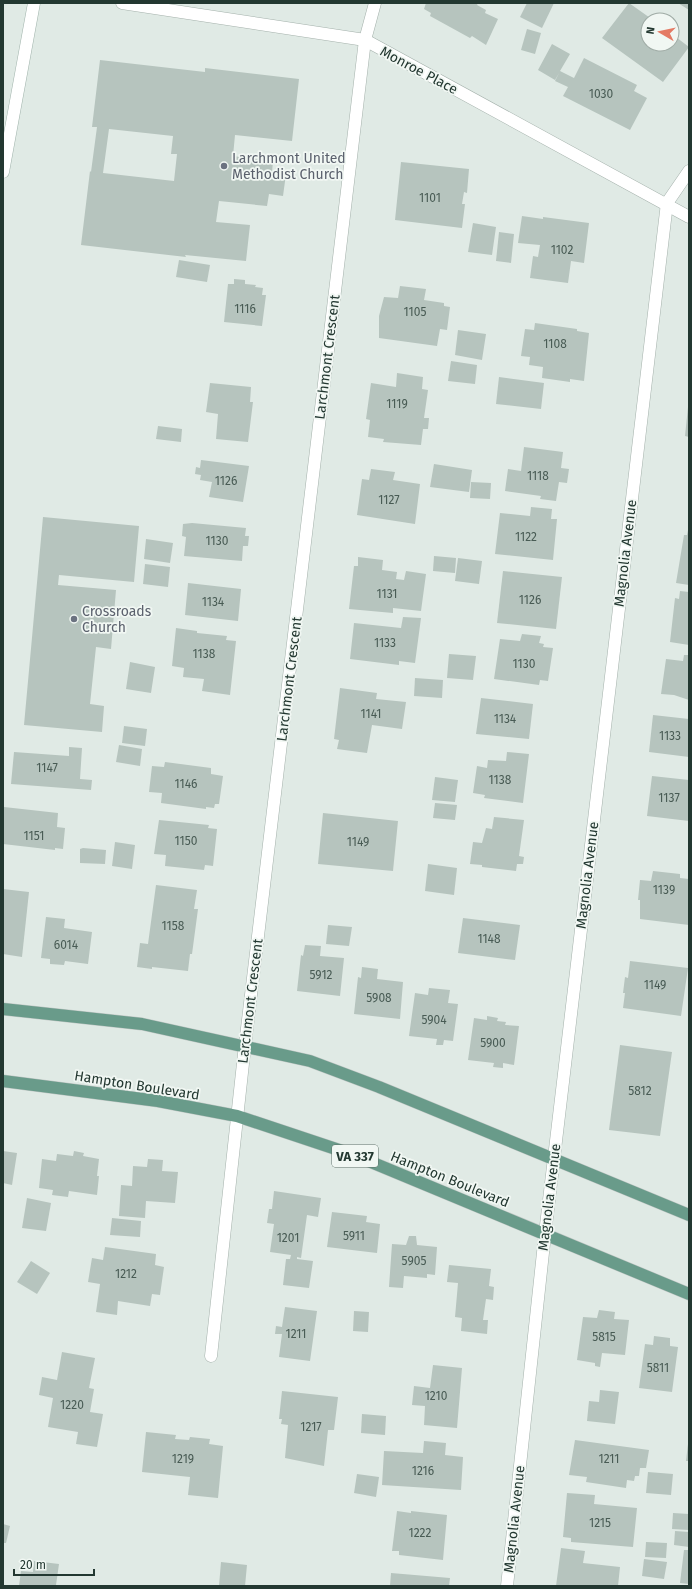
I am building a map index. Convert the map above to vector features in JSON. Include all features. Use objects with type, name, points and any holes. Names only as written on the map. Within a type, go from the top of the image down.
[{"type":"main road","points":[[3,1009],[142,1024],[310,1060],[689,1215]]},
{"type":"main road","name":"Hampton Boulevard","points":[[3,1081],[158,1101],[237,1116],[354,1155],[689,1294]]},
{"type":"street","points":[[3,172],[34,3]]},
{"type":"street","name":"Monroe Place","points":[[122,3],[365,40],[689,217]]},
{"type":"street","name":"Larchmont Crescent","points":[[211,1356],[245,1046],[365,40],[375,3]]},
{"type":"street","name":"Magnolia Avenue","points":[[507,1586],[545,1234],[667,204],[689,171]]},
{"type":"building","points":[[426,3],[478,3],[477,5],[486,10],[485,13],[498,19],[486,45],[472,36],[470,38],[430,16],[431,13],[424,9]]},
{"type":"building","points":[[527,3],[554,3],[542,28],[520,17]]},
{"type":"building","points":[[629,3],[642,12],[640,12],[640,52],[680,52],[680,40],[689,47],[663,82],[602,38]]},
{"type":"building","points":[[678,3],[689,3],[689,10]]},
{"type":"building","points":[[527,29],[541,33],[535,54],[521,50]]},
{"type":"building","points":[[552,44],[570,54],[560,71],[574,78],[584,58],[637,85],[634,91],[647,98],[630,130],[563,96],[568,87],[555,81],[559,73],[555,80],[538,70]]},
{"type":"building","name":"Larchmont United Methodist Church","points":[[100,60],[205,72],[205,68],[299,79],[292,141],[235,135],[233,156],[273,161],[272,172],[286,174],[283,196],[269,194],[267,206],[219,201],[216,222],[250,225],[246,261],[185,255],[186,257],[81,245],[97,127],[92,127]],"holes":[[[109,129],[173,136],[171,154],[177,154],[174,181],[103,173]]]},
{"type":"building","points":[[401,162],[469,169],[467,193],[464,192],[462,204],[465,204],[462,228],[395,220]]},
{"type":"building","points":[[522,216],[589,223],[584,263],[571,261],[568,283],[530,278],[533,256],[538,257],[540,245],[518,243]]},
{"type":"building","points":[[473,223],[496,227],[492,255],[468,252]]},
{"type":"building","points":[[499,232],[514,234],[511,263],[496,261]]},
{"type":"building","points":[[179,260],[210,265],[207,282],[176,277]]},
{"type":"building","points":[[234,279],[245,280],[245,284],[256,285],[255,287],[263,288],[262,295],[266,295],[262,326],[224,322],[228,284],[234,284]]},
{"type":"building","points":[[400,286],[426,289],[424,300],[444,303],[444,306],[450,307],[447,330],[440,329],[437,346],[379,338],[379,316],[384,297],[398,298]]},
{"type":"building","points":[[535,323],[577,329],[577,331],[589,333],[584,381],[570,379],[570,382],[542,378],[543,367],[529,365],[530,357],[521,356],[525,329],[534,330]]},
{"type":"building","points":[[458,330],[486,334],[482,360],[455,355]]},
{"type":"building","points":[[451,361],[477,365],[475,384],[448,381]]},
{"type":"building","points":[[397,373],[423,377],[422,389],[428,390],[424,418],[429,418],[428,429],[423,429],[421,445],[383,442],[384,439],[368,437],[370,420],[366,419],[371,383],[396,387]]},
{"type":"building","points":[[499,377],[544,383],[541,409],[496,404]]},
{"type":"building","points":[[210,383],[251,387],[250,402],[253,402],[248,442],[216,439],[218,414],[206,412]]},
{"type":"building","points":[[689,407],[689,437],[685,436]]},
{"type":"building","points":[[158,426],[182,429],[181,442],[156,439]]},
{"type":"building","points":[[524,447],[563,452],[561,468],[569,469],[567,483],[559,482],[556,501],[540,499],[541,496],[505,491],[508,469],[521,471]]},
{"type":"building","points":[[201,460],[249,466],[243,502],[209,497],[212,482],[200,480],[201,475],[195,474],[196,467],[200,468]]},
{"type":"building","points":[[434,464],[472,470],[469,492],[430,487]]},
{"type":"building","points":[[371,469],[395,472],[393,480],[420,484],[415,524],[357,515],[362,479],[369,480]]},
{"type":"building","points":[[471,482],[491,483],[490,499],[470,498]]},
{"type":"building","points":[[531,507],[552,509],[551,519],[557,519],[553,560],[495,554],[500,513],[530,516]]},
{"type":"building","name":"Crossroads Church","points":[[43,517],[139,526],[134,582],[59,575],[58,585],[116,590],[111,649],[96,647],[90,704],[104,706],[102,732],[24,725]]},
{"type":"building","points":[[192,523],[246,528],[245,536],[249,536],[248,546],[243,546],[242,561],[184,556],[186,537],[182,536],[183,524]]},
{"type":"building","points":[[688,530],[689,585],[676,583],[684,535],[687,535]]},
{"type":"building","points":[[146,539],[173,543],[170,563],[144,559]]},
{"type":"building","points":[[434,556],[456,558],[455,573],[433,571]]},
{"type":"building","points":[[358,557],[383,560],[382,570],[397,572],[396,579],[404,580],[406,571],[426,574],[421,611],[393,608],[393,613],[349,609],[354,566],[358,566]]},
{"type":"building","points":[[458,558],[482,561],[479,584],[455,581]]},
{"type":"building","points":[[145,564],[170,567],[168,587],[143,584]]},
{"type":"building","points":[[503,571],[562,577],[556,629],[497,623]]},
{"type":"building","points":[[188,583],[241,589],[238,621],[185,615]]},
{"type":"building","points":[[680,591],[689,592],[689,645],[670,642],[675,598],[679,599]]},
{"type":"building","points":[[403,617],[421,618],[415,663],[399,661],[399,665],[350,659],[354,623],[401,628]]},
{"type":"building","points":[[176,628],[197,631],[197,633],[227,636],[226,640],[236,641],[230,695],[202,691],[204,679],[183,677],[184,668],[172,666]]},
{"type":"building","points":[[522,634],[541,636],[539,643],[544,644],[543,647],[553,648],[548,681],[540,680],[539,685],[494,679],[500,639],[520,641]]},
{"type":"building","points":[[449,654],[476,656],[473,680],[447,678]]},
{"type":"building","points":[[684,655],[689,655],[689,700],[674,695],[661,694],[666,659],[683,661]]},
{"type":"building","points":[[130,662],[155,667],[151,693],[126,689]]},
{"type":"building","points":[[415,678],[443,680],[442,698],[414,696]]},
{"type":"building","points":[[340,688],[377,693],[376,699],[406,702],[402,729],[372,725],[367,753],[337,749],[339,740],[334,739]]},
{"type":"building","points":[[481,698],[533,704],[529,739],[476,734]]},
{"type":"building","points":[[653,715],[689,719],[689,757],[649,752]]},
{"type":"building","points":[[124,726],[147,729],[145,746],[122,743]]},
{"type":"building","points":[[119,745],[142,749],[140,766],[116,762]]},
{"type":"building","points":[[69,747],[82,748],[80,779],[92,780],[91,790],[11,784],[14,752],[69,756]]},
{"type":"building","points":[[507,752],[529,754],[523,803],[484,798],[485,795],[473,793],[477,766],[487,768],[488,760],[506,761]]},
{"type":"building","points":[[165,762],[211,768],[211,774],[223,776],[219,804],[215,804],[214,808],[206,807],[206,809],[161,803],[162,793],[149,792],[152,766],[164,767]]},
{"type":"building","points":[[652,776],[689,780],[689,821],[647,816]]},
{"type":"building","points":[[435,777],[458,780],[455,802],[432,800]]},
{"type":"building","points":[[435,803],[457,805],[455,820],[433,818]]},
{"type":"building","points":[[4,807],[58,813],[57,827],[65,828],[63,849],[55,848],[55,850],[3,844]]},
{"type":"building","points":[[323,813],[398,821],[393,871],[318,864]]},
{"type":"building","points":[[494,817],[524,820],[519,856],[524,857],[523,864],[517,864],[516,871],[470,864],[473,842],[482,843],[486,828],[492,829]]},
{"type":"building","points":[[159,820],[209,825],[208,828],[217,829],[213,866],[205,865],[204,870],[165,866],[166,855],[154,854]]},
{"type":"building","points":[[115,842],[135,845],[132,869],[112,866]]},
{"type":"building","points":[[80,849],[106,850],[105,864],[80,863]]},
{"type":"building","points":[[428,864],[457,868],[454,895],[425,891]]},
{"type":"building","points":[[653,871],[680,874],[680,878],[689,879],[689,925],[640,919],[640,900],[638,900],[640,880],[651,881]]},
{"type":"building","points":[[156,885],[197,890],[194,909],[198,909],[192,954],[190,954],[188,971],[137,967],[140,943],[148,944]]},
{"type":"building","points":[[3,889],[29,892],[22,957],[3,954]]},
{"type":"building","points":[[46,917],[65,919],[64,928],[92,932],[88,964],[65,961],[64,965],[50,964],[50,959],[41,958]]},
{"type":"building","points":[[463,918],[520,925],[515,960],[458,953]]},
{"type":"building","points":[[328,925],[352,927],[349,946],[326,944]]},
{"type":"building","points":[[305,945],[321,946],[320,956],[344,958],[340,996],[297,991],[301,955],[303,956]]},
{"type":"building","points":[[630,961],[688,968],[681,1016],[623,1008],[625,977],[628,978]]},
{"type":"building","points":[[362,967],[378,969],[377,979],[403,982],[400,1019],[354,1014],[358,977],[361,978]]},
{"type":"building","points":[[429,988],[450,990],[448,1003],[458,1004],[453,1041],[444,1040],[443,1045],[436,1045],[437,1039],[409,1036],[415,993],[428,995]]},
{"type":"building","points":[[487,1016],[498,1018],[497,1021],[506,1022],[505,1025],[519,1026],[514,1065],[503,1063],[503,1068],[493,1067],[494,1063],[468,1060],[474,1018],[487,1020]]},
{"type":"building","points":[[620,1045],[672,1052],[660,1136],[609,1130]]},
{"type":"building","points":[[3,1151],[17,1153],[12,1185],[3,1183]]},
{"type":"building","points":[[74,1151],[84,1153],[83,1156],[99,1159],[97,1195],[69,1191],[68,1197],[52,1195],[53,1190],[39,1188],[42,1159],[56,1161],[57,1154],[73,1156]]},
{"type":"building","points":[[148,1159],[163,1160],[162,1171],[178,1172],[175,1203],[146,1201],[145,1218],[119,1216],[121,1185],[132,1186],[133,1166],[147,1167]]},
{"type":"building","points":[[274,1191],[321,1198],[318,1217],[307,1215],[301,1258],[297,1257],[297,1259],[313,1261],[309,1288],[283,1285],[286,1259],[290,1259],[291,1255],[270,1252],[274,1224],[267,1223],[269,1209],[272,1209]]},
{"type":"building","points":[[27,1198],[51,1203],[46,1231],[22,1228]]},
{"type":"building","points":[[332,1212],[367,1216],[366,1222],[380,1224],[377,1253],[327,1247]]},
{"type":"building","points":[[112,1218],[141,1221],[140,1237],[110,1235]]},
{"type":"building","points":[[409,1236],[416,1236],[417,1245],[437,1247],[435,1275],[427,1274],[427,1278],[404,1276],[403,1288],[389,1287],[392,1244],[406,1245]]},
{"type":"building","points":[[105,1247],[156,1254],[155,1265],[164,1267],[160,1295],[152,1294],[150,1306],[118,1301],[117,1315],[96,1312],[100,1284],[88,1282],[92,1258],[103,1260]]},
{"type":"building","points":[[31,1261],[50,1273],[37,1294],[17,1282]]},
{"type":"building","points":[[449,1265],[491,1269],[489,1286],[494,1287],[493,1300],[486,1299],[483,1320],[488,1320],[487,1334],[461,1331],[462,1318],[455,1317],[458,1283],[447,1282]]},
{"type":"building","points":[[285,1307],[317,1311],[310,1361],[279,1357],[282,1334],[275,1334],[276,1326],[282,1327]]},
{"type":"building","points":[[599,1310],[615,1312],[614,1319],[629,1320],[625,1355],[602,1353],[600,1367],[595,1366],[595,1363],[577,1360],[583,1317],[597,1318]]},
{"type":"building","points":[[354,1311],[369,1312],[368,1332],[353,1331]]},
{"type":"building","points":[[654,1336],[670,1338],[670,1346],[678,1347],[672,1392],[639,1388],[645,1344],[653,1345]]},
{"type":"building","points":[[62,1352],[95,1358],[89,1388],[94,1389],[90,1412],[103,1414],[97,1447],[76,1444],[78,1432],[48,1427],[53,1398],[39,1395],[42,1377],[57,1380]]},
{"type":"building","points":[[433,1365],[462,1368],[457,1428],[424,1425],[425,1406],[412,1405],[414,1386],[430,1388]]},
{"type":"building","points":[[600,1390],[619,1392],[615,1424],[587,1421],[589,1401],[599,1402]]},
{"type":"building","points":[[282,1391],[338,1397],[334,1430],[328,1430],[324,1466],[285,1458],[288,1425],[281,1424],[282,1419],[279,1419]]},
{"type":"building","points":[[362,1414],[386,1416],[385,1435],[361,1433]]},
{"type":"building","points":[[146,1432],[176,1435],[175,1439],[189,1440],[190,1437],[210,1439],[209,1444],[223,1446],[218,1498],[188,1495],[190,1477],[142,1472]]},
{"type":"building","points":[[575,1440],[649,1450],[646,1468],[640,1468],[639,1476],[635,1476],[634,1481],[627,1480],[626,1488],[586,1482],[587,1477],[569,1475]]},
{"type":"building","points":[[424,1441],[446,1443],[445,1455],[463,1457],[461,1490],[382,1485],[384,1451],[423,1453]]},
{"type":"building","points":[[688,1444],[689,1461],[686,1461]]},
{"type":"building","points":[[648,1472],[673,1474],[671,1495],[646,1493]]},
{"type":"building","points":[[357,1474],[379,1477],[376,1497],[354,1493]]},
{"type":"building","points":[[567,1493],[595,1495],[594,1504],[637,1508],[633,1547],[571,1542],[571,1538],[563,1537]]},
{"type":"building","points":[[397,1511],[447,1515],[443,1560],[399,1555],[399,1551],[392,1551]]},
{"type":"building","points":[[673,1513],[689,1514],[689,1530],[672,1529]]},
{"type":"building","points":[[3,1524],[10,1526],[6,1543],[3,1543]]},
{"type":"building","points":[[675,1531],[689,1532],[689,1547],[674,1545]]},
{"type":"building","points":[[646,1542],[667,1543],[666,1558],[645,1557]]},
{"type":"building","points":[[561,1548],[585,1551],[583,1563],[620,1567],[618,1586],[556,1586]]},
{"type":"building","points":[[684,1550],[689,1550],[689,1584],[680,1583]]},
{"type":"building","points":[[644,1559],[667,1562],[664,1579],[642,1576]]},
{"type":"building","points":[[34,1561],[59,1564],[56,1585],[60,1586],[19,1586],[21,1571],[33,1572]]},
{"type":"building","points":[[221,1562],[247,1565],[245,1586],[219,1586]]},
{"type":"building","points":[[391,1573],[450,1578],[449,1586],[390,1586]]},
{"type":"place","name":"Larchmont United Methodist Church","points":[[224,166]]},
{"type":"place","name":"Crossroads Church","points":[[74,619]]}]
